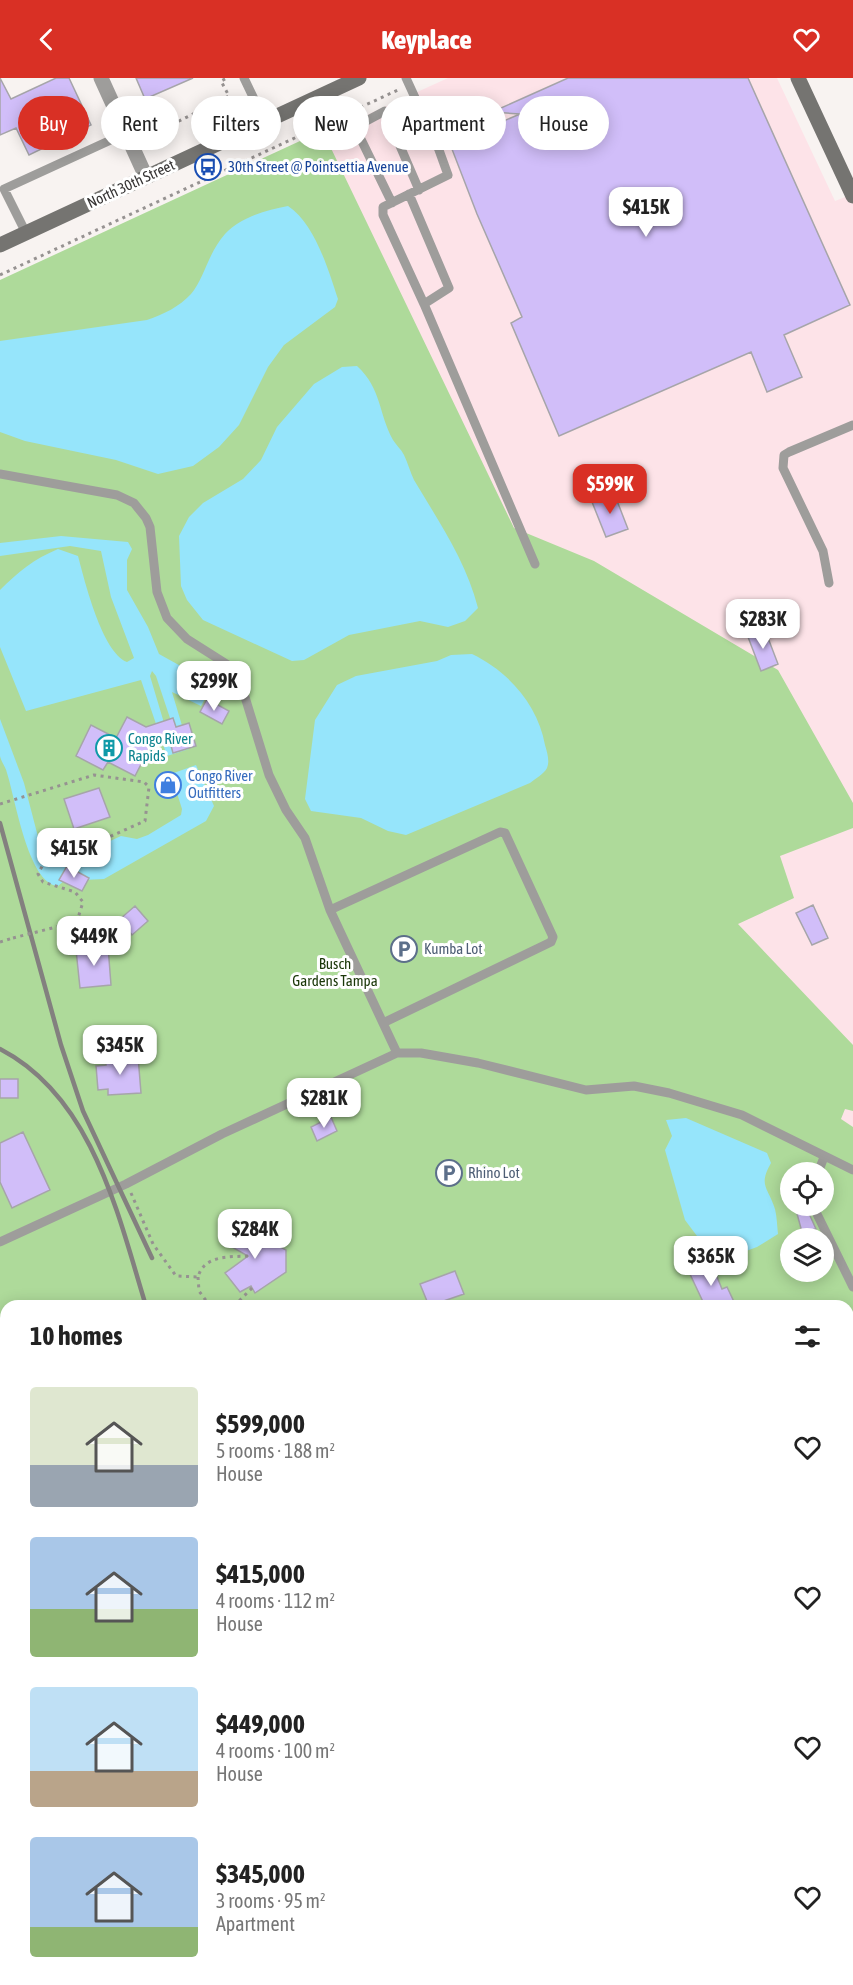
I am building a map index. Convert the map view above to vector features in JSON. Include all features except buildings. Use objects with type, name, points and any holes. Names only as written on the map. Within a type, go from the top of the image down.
[{"type":"main road","name":"North 30th Street","points":[[281,115],[360,78]]},
{"type":"main road","points":[[798,78],[853,196]]},
{"type":"main road","name":"North 30th Street","points":[[0,245],[204,150]]},
{"type":"street","points":[[101,78],[109,96]]},
{"type":"street","points":[[133,150],[146,177]]},
{"type":"lane","points":[[244,78],[253,96]]},
{"type":"lane","points":[[407,82],[413,96]]},
{"type":"lane","points":[[392,203],[355,127],[385,111],[419,189]]},
{"type":"lane","points":[[26,233],[2,190],[101,145]]},
{"type":"lane","points":[[437,150],[448,175],[383,207],[383,215],[424,304],[535,564]]},
{"type":"lane","points":[[409,194],[449,288],[424,304]]},
{"type":"lane","points":[[829,583],[823,551],[783,468],[782,461],[784,455],[789,452],[853,425]]},
{"type":"lane","points":[[0,474],[117,495],[127,498],[140,510],[150,527],[157,592],[167,618],[187,639],[228,665],[241,684],[269,775],[286,810],[305,838],[330,910],[397,1053]]},
{"type":"lane","points":[[330,910],[500,832],[505,833],[553,937],[551,942],[383,1023]]},
{"type":"lane","points":[[0,1242],[126,1184],[222,1134],[397,1053],[421,1053],[478,1063],[586,1090],[634,1086],[669,1093],[742,1115],[853,1170]]},
{"type":"lane","points":[[822,1162],[824,1157]]},
{"type":"lane","points":[[816,1216],[853,1287]]},
{"type":"path","points":[[179,121],[229,96],[221,81],[227,78]]},
{"type":"path","points":[[0,275],[407,82]]},
{"type":"path","points":[[0,804],[94,776],[144,782],[149,787],[145,821],[75,853],[48,855],[38,874],[43,882],[75,892],[83,902],[78,918],[64,925],[0,942]]},
{"type":"path","points":[[126,1184],[153,1244],[176,1276],[198,1277]]},
{"type":"path","points":[[206,1300],[199,1291],[200,1269],[214,1259],[248,1256]]},
{"type":"path","points":[[240,1300],[252,1288]]},
{"type":"shaded area","points":[[448,78],[777,78],[835,201],[853,194],[853,1127],[751,1070],[483,501],[322,150],[369,150],[369,114],[381,108],[381,150],[506,150],[506,96],[408,96]]},
{"type":"green space","name":"Busch Gardens Tampa","points":[[293,144],[293,150],[332,150],[514,528],[594,561],[778,670],[853,803],[853,828],[780,856],[794,898],[738,924],[853,1045],[853,1111],[845,1109],[841,1119],[853,1127],[853,1300],[0,1300],[0,280]]},
{"type":"water","points":[[288,206],[306,224],[313,235],[338,299],[335,307],[284,345],[268,367],[239,425],[219,447],[193,466],[158,474],[116,460],[25,441],[0,432],[0,341],[147,320],[165,313],[191,294],[214,249],[231,228],[254,215]]},
{"type":"water","points":[[357,366],[371,383],[393,440],[403,453],[414,480],[459,558],[478,608],[465,621],[448,627],[420,621],[349,635],[304,660],[292,661],[203,620],[187,600],[181,586],[179,536],[189,517],[203,503],[243,479],[261,460],[277,427],[314,384],[342,367]]},
{"type":"water","points":[[61,536],[128,542],[132,549],[127,560],[127,590],[148,627],[159,654],[213,684],[201,706],[172,692],[189,749],[167,756],[141,680],[26,711],[0,647],[0,590],[27,566],[49,553],[58,549],[78,556],[102,631],[118,656],[127,662],[134,658],[111,597],[101,551],[70,546],[0,556],[0,543]],"holes":[[[152,671],[156,676],[181,751],[173,753],[150,676]]]},
{"type":"water","points":[[472,654],[498,670],[509,680],[536,716],[548,759],[544,772],[530,783],[406,835],[388,831],[361,818],[311,811],[305,799],[315,720],[337,685],[356,676],[437,661],[451,655]]},
{"type":"water","points":[[0,719],[24,783],[42,852],[53,863],[62,863],[121,836],[137,839],[148,835],[181,815],[182,809],[171,774],[196,765],[214,806],[206,821],[104,879],[64,881],[58,886],[48,882],[38,871],[24,838],[1,760]]},
{"type":"water","points":[[686,1118],[767,1153],[771,1163],[765,1182],[775,1209],[778,1234],[757,1247],[727,1258],[700,1240],[685,1220],[665,1150],[672,1136],[666,1120]]},
{"type":"railway","points":[[0,823],[61,1045],[83,1111],[152,1258]]},
{"type":"railway","points":[[0,1049],[32,1070],[58,1097],[80,1127],[112,1197],[144,1300]]},
{"type":"place","name":"30th Street @ Pointsettia Avenue","points":[[208,167]]},
{"type":"place","name":"Congo River Rapids","points":[[109,748]]},
{"type":"place","name":"Congo River Outfitters","points":[[168,785]]},
{"type":"place","name":"Kumba Lot","points":[[404,949]]},
{"type":"place","name":"Rhino Lot","points":[[449,1173]]}]
